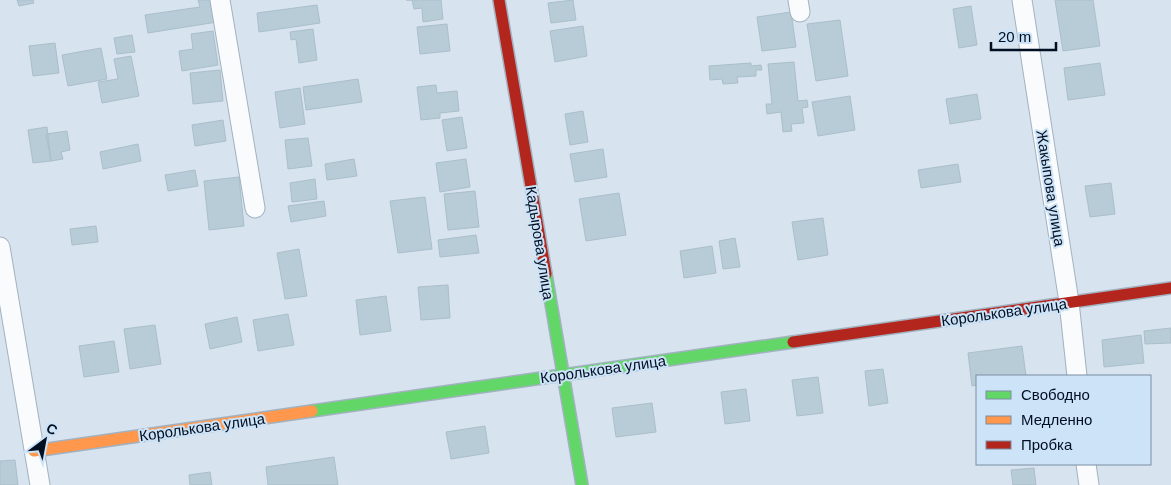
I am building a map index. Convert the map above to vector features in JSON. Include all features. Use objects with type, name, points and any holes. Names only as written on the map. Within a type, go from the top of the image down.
[{"type":"street","points":[[220,0],[255,208]]},
{"type":"street","name":"Кадырова улица","points":[[499,0],[582,485]]},
{"type":"street","name":"Жакыпова улица","points":[[1022,0],[1069,302],[1077,375]]},
{"type":"street","points":[[0,247],[40,485]]},
{"type":"street","name":"Королькова улица","points":[[34,451],[1171,288]]},
{"type":"street","points":[[1086,465],[1089,485]]},
{"type":"building","points":[[17,0],[33,0],[34,3],[19,6]]},
{"type":"building","points":[[198,0],[213,0],[217,22],[148,33],[145,15],[200,7]]},
{"type":"building","points":[[412,0],[441,0],[443,19],[423,22],[422,8],[414,9]]},
{"type":"building","points":[[573,0],[576,20],[551,23],[548,3]]},
{"type":"building","points":[[1055,0],[1093,0],[1100,46],[1063,51]]},
{"type":"building","points":[[317,5],[320,23],[259,32],[257,13]]},
{"type":"building","points":[[971,6],[977,45],[959,48],[953,9]]},
{"type":"building","points":[[791,12],[796,47],[762,51],[757,17]]},
{"type":"building","points":[[840,20],[848,76],[816,81],[807,24]]},
{"type":"building","points":[[447,24],[450,51],[420,54],[417,27]]},
{"type":"building","points":[[583,26],[587,56],[555,62],[550,31]]},
{"type":"building","points":[[313,29],[317,60],[299,63],[296,39],[291,40],[290,32]]},
{"type":"building","points":[[213,31],[218,65],[182,71],[179,51],[193,49],[191,34]]},
{"type":"building","points":[[132,35],[135,52],[117,54],[114,38]]},
{"type":"building","points":[[55,43],[59,73],[33,76],[29,46]]},
{"type":"building","points":[[101,48],[107,79],[68,86],[62,55]]},
{"type":"building","points":[[131,56],[139,96],[102,103],[98,82],[118,79],[114,59]]},
{"type":"building","points":[[794,62],[798,101],[807,100],[808,107],[802,108],[804,123],[791,124],[792,131],[783,132],[781,112],[767,114],[766,104],[772,104],[768,64]]},
{"type":"building","points":[[751,63],[751,66],[761,65],[762,70],[756,70],[756,76],[737,77],[738,83],[723,84],[722,79],[710,80],[709,66]]},
{"type":"building","points":[[1100,63],[1105,95],[1068,100],[1064,68]]},
{"type":"building","points":[[220,70],[223,101],[193,104],[190,73]]},
{"type":"building","points":[[358,79],[362,102],[306,110],[303,87]]},
{"type":"building","points":[[436,85],[437,93],[457,91],[459,111],[440,113],[440,118],[421,120],[417,87]]},
{"type":"building","points":[[300,88],[305,124],[280,128],[275,92]]},
{"type":"building","points":[[977,94],[981,119],[950,124],[946,99]]},
{"type":"building","points":[[850,96],[855,130],[818,136],[812,102]]},
{"type":"building","points":[[583,111],[588,142],[570,145],[565,114]]},
{"type":"building","points":[[462,117],[467,148],[447,151],[442,120]]},
{"type":"building","points":[[223,120],[226,141],[195,146],[192,125]]},
{"type":"building","points":[[47,127],[51,161],[33,163],[28,130]]},
{"type":"building","points":[[67,131],[70,150],[61,152],[63,159],[51,161],[46,134]]},
{"type":"building","points":[[308,138],[312,166],[288,169],[285,140]]},
{"type":"building","points":[[138,144],[141,161],[103,169],[100,152]]},
{"type":"building","points":[[603,149],[607,177],[575,182],[570,154]]},
{"type":"building","points":[[354,159],[357,176],[327,180],[325,164]]},
{"type":"building","points":[[466,159],[470,187],[440,192],[436,163]]},
{"type":"building","points":[[958,164],[961,182],[921,188],[918,170]]},
{"type":"building","points":[[195,170],[198,186],[168,191],[165,175]]},
{"type":"building","points":[[239,177],[244,226],[209,230],[204,181]]},
{"type":"building","points":[[315,179],[317,199],[292,202],[290,183]]},
{"type":"building","points":[[1111,183],[1115,214],[1090,217],[1085,186]]},
{"type":"building","points":[[475,191],[479,227],[448,230],[444,194]]},
{"type":"building","points":[[619,193],[626,235],[586,241],[579,199]]},
{"type":"building","points":[[425,197],[432,249],[398,253],[390,201]]},
{"type":"building","points":[[324,201],[326,216],[291,222],[288,206]]},
{"type":"building","points":[[823,218],[828,255],[798,260],[792,222]]},
{"type":"building","points":[[96,226],[98,242],[72,245],[70,229]]},
{"type":"building","points":[[476,235],[479,253],[440,257],[438,240]]},
{"type":"building","points":[[735,238],[740,267],[723,269],[719,241]]},
{"type":"building","points":[[712,246],[716,273],[684,278],[680,251]]},
{"type":"building","points":[[299,249],[307,296],[285,299],[277,253]]},
{"type":"building","points":[[448,285],[450,318],[421,320],[418,287]]},
{"type":"building","points":[[386,296],[391,331],[360,335],[356,300]]},
{"type":"building","points":[[288,314],[294,345],[258,351],[253,320]]},
{"type":"building","points":[[237,317],[242,342],[210,349],[205,324]]},
{"type":"building","points":[[155,325],[161,364],[130,369],[124,329]]},
{"type":"building","points":[[1171,328],[1171,343],[1145,344],[1144,331]]},
{"type":"building","points":[[1141,335],[1144,363],[1104,367],[1102,340]]},
{"type":"building","points":[[114,341],[119,372],[84,377],[79,346]]},
{"type":"building","points":[[1022,346],[1026,375],[976,375],[976,385],[972,386],[968,353]]},
{"type":"building","points":[[883,369],[888,403],[869,406],[865,371]]},
{"type":"building","points":[[818,377],[823,413],[797,416],[792,380]]},
{"type":"building","points":[[746,389],[750,421],[725,424],[721,392]]},
{"type":"building","points":[[652,403],[656,432],[616,437],[612,408]]},
{"type":"building","points":[[485,426],[489,453],[451,459],[446,432]]},
{"type":"building","points":[[334,457],[338,485],[268,485],[266,467]]},
{"type":"building","points":[[15,460],[18,485],[0,485],[0,461]]},
{"type":"building","points":[[1034,468],[1036,485],[1013,485],[1011,470]]},
{"type":"building","points":[[210,472],[212,485],[190,485],[189,475]]},
{"type":"traffic: fast","points":[[546,274],[582,485]]},
{"type":"traffic: fast","points":[[312,411],[793,342]]},
{"type":"traffic: slow","points":[[34,451],[312,411]]},
{"type":"traffic: jam","points":[[499,0],[546,274]]},
{"type":"traffic: jam","points":[[793,342],[1171,288]]}]
